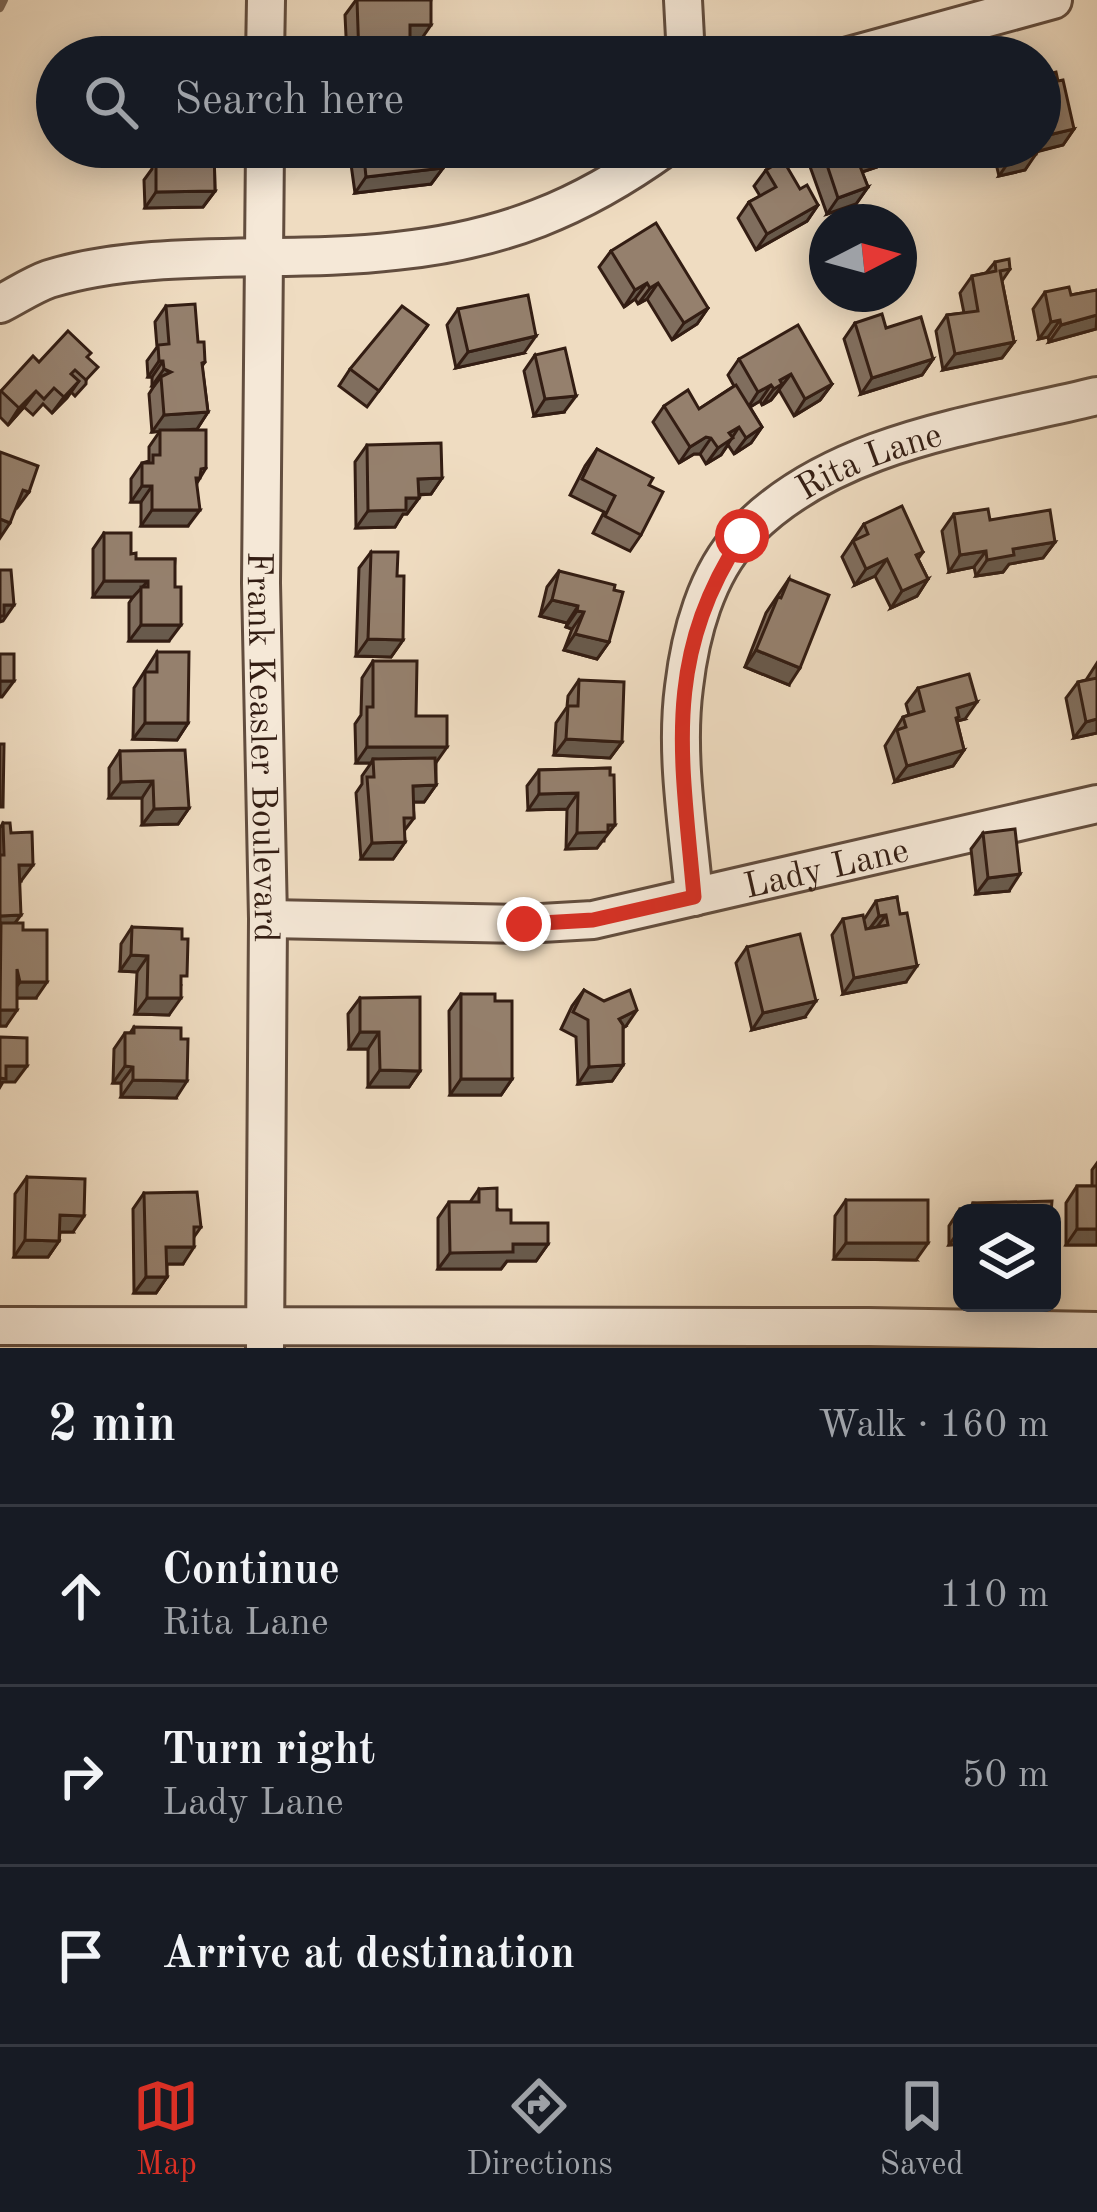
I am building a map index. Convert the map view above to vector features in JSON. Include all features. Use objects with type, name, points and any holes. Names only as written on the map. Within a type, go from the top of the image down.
[{"type":"street","points":[[266,0],[266,36]]},
{"type":"street","points":[[683,0],[685,36]]},
{"type":"street","points":[[922,36],[1053,0]]},
{"type":"street","name":"Frank Keasler Boulevard","points":[[265,168],[261,583],[268,919],[265,1337]]},
{"type":"street","points":[[0,304],[47,280],[115,266],[391,252],[521,227],[636,168]]},
{"type":"street","name":"Rita Lane","points":[[694,897],[682,761],[683,689],[713,580],[742,536],[785,500],[868,456],[1097,396]]},
{"type":"street","name":"Lady Lane","points":[[268,919],[524,924],[593,920],[1097,805]]},
{"type":"street","points":[[0,1326],[265,1337],[1097,1331]]},
{"type":"building","points":[[357,0],[431,0],[431,25],[410,25],[410,36],[358,36]]},
{"type":"building","points":[[1061,80],[1063,80],[1074,129],[1061,132]]},
{"type":"building","points":[[156,168],[214,168],[215,191],[156,192]]},
{"type":"building","points":[[365,168],[443,168],[366,177]]},
{"type":"building","points":[[788,168],[800,189],[807,185],[817,204],[809,204],[809,210],[767,234],[749,202],[776,187],[766,170]]},
{"type":"building","points":[[828,168],[861,168],[868,187],[838,198]]},
{"type":"building","points":[[656,223],[708,308],[684,323],[658,283],[635,290],[611,251]]},
{"type":"building","points":[[1009,259],[1010,269],[1000,271],[1014,342],[955,354],[947,315],[978,311],[972,276],[996,271],[995,262]]},
{"type":"building","points":[[1069,287],[1071,295],[1097,290],[1097,315],[1061,325],[1060,320],[1051,322],[1045,292]]},
{"type":"building","points":[[528,295],[536,336],[468,352],[458,309]]},
{"type":"building","points":[[195,304],[198,342],[204,342],[208,412],[164,415],[161,377],[171,372],[159,361],[158,345],[169,344],[166,306]]},
{"type":"building","points":[[402,306],[428,325],[379,391],[350,369]]},
{"type":"building","points":[[882,314],[886,328],[921,317],[933,359],[872,378],[855,323]]},
{"type":"building","points":[[798,325],[832,384],[805,399],[791,374],[774,389],[771,385],[758,392],[739,359]]},
{"type":"building","points":[[68,331],[98,367],[86,380],[75,370],[71,374],[79,381],[64,397],[54,388],[44,399],[36,391],[19,408],[1,391],[33,356],[39,362]]},
{"type":"building","points":[[565,348],[576,396],[545,399],[535,355]]},
{"type":"building","points":[[736,385],[762,427],[746,438],[739,427],[718,448],[706,437],[690,447],[664,406],[688,390],[699,409]]},
{"type":"building","points":[[160,430],[206,430],[206,468],[196,478],[200,510],[152,510],[152,486],[142,486],[142,463],[153,463],[153,455],[160,455]]},
{"type":"building","points":[[441,443],[442,478],[418,479],[419,498],[406,498],[406,510],[368,511],[367,445]]},
{"type":"building","points":[[597,449],[653,478],[649,485],[663,492],[641,535],[605,516],[615,496],[582,479]]},
{"type":"building","points":[[0,452],[38,466],[10,523],[0,519]]},
{"type":"building","points":[[902,506],[923,552],[916,555],[928,579],[902,591],[887,559],[866,569],[853,541],[868,534],[864,524]]},
{"type":"building","points":[[988,509],[990,520],[1050,510],[1055,542],[1013,549],[1014,555],[987,560],[986,551],[960,555],[954,514]]},
{"type":"building","points":[[104,533],[131,533],[131,554],[136,553],[136,559],[175,559],[181,625],[141,625],[141,587],[148,587],[148,581],[104,581]]},
{"type":"building","points":[[371,552],[398,552],[397,576],[404,576],[403,640],[368,639]]},
{"type":"building","points":[[0,570],[11,570],[14,605],[4,605],[4,616],[0,616]]},
{"type":"building","points":[[559,571],[615,585],[614,590],[623,592],[609,642],[575,634],[584,612],[552,600]]},
{"type":"building","points":[[789,579],[829,595],[800,668],[756,650]]},
{"type":"building","points":[[157,652],[189,652],[188,723],[145,723],[145,672],[157,672]]},
{"type":"building","points":[[0,654],[14,654],[14,681],[0,681]]},
{"type":"building","points":[[373,661],[417,661],[416,716],[447,716],[447,747],[367,747]]},
{"type":"building","points":[[969,674],[977,702],[957,708],[956,718],[964,750],[907,766],[897,730],[906,727],[903,717],[924,711],[918,688]]},
{"type":"building","points":[[1097,678],[1097,719],[1086,722],[1078,682]]},
{"type":"building","points":[[579,680],[624,682],[622,742],[566,739],[568,706],[578,706]]},
{"type":"building","points":[[0,744],[4,744],[3,807],[0,807]]},
{"type":"building","points":[[185,750],[189,808],[154,809],[153,781],[121,782],[120,751]]},
{"type":"building","points":[[435,758],[436,785],[413,786],[414,818],[404,818],[405,842],[372,843],[367,777],[374,777],[373,759]]},
{"type":"building","points":[[610,768],[615,825],[608,825],[608,832],[577,833],[578,793],[539,794],[539,770]]},
{"type":"building","points":[[3,823],[10,823],[11,833],[32,832],[33,865],[19,865],[21,915],[0,916]]},
{"type":"building","points":[[1015,829],[1020,874],[988,878],[983,833]]},
{"type":"building","points":[[897,897],[900,914],[907,913],[917,966],[854,978],[843,919],[863,915],[866,929],[888,925],[886,915],[879,916],[876,901]]},
{"type":"building","points":[[1,923],[23,923],[23,930],[47,930],[47,982],[20,982],[17,969],[17,1010],[0,1010]]},
{"type":"building","points":[[132,927],[182,929],[182,939],[188,939],[181,998],[147,998],[148,956],[131,955]]},
{"type":"building","points":[[800,934],[816,1001],[763,1013],[747,947]]},
{"type":"building","points":[[584,990],[604,1001],[630,990],[637,1010],[619,1019],[623,1065],[589,1067],[588,1020],[573,1012]]},
{"type":"building","points":[[461,994],[495,994],[495,1001],[512,1001],[512,1079],[461,1079]]},
{"type":"building","points":[[420,997],[420,1071],[380,1070],[379,1032],[360,1032],[360,998]]},
{"type":"building","points":[[134,1027],[181,1028],[181,1039],[188,1039],[187,1081],[133,1080],[133,1067],[125,1066],[125,1033],[134,1033]]},
{"type":"building","points":[[0,1037],[27,1038],[27,1066],[6,1066],[6,1079],[0,1078]]},
{"type":"building","points":[[27,1177],[85,1179],[84,1216],[60,1215],[59,1241],[25,1240]]},
{"type":"building","points":[[1077,1186],[1097,1186],[1097,1229],[1077,1229]]},
{"type":"building","points":[[497,1188],[497,1210],[511,1210],[511,1223],[548,1223],[548,1244],[513,1244],[513,1252],[450,1253],[449,1202],[479,1202],[479,1189]]},
{"type":"building","points":[[197,1192],[201,1227],[194,1227],[194,1247],[166,1247],[167,1277],[146,1277],[144,1193]]},
{"type":"building","points":[[846,1200],[928,1200],[928,1243],[846,1243]]},
{"type":"building","points":[[1052,1201],[1052,1204],[973,1203]]},
{"type":"waterway","points":[[0,8],[4,0]]},
{"type":"route","points":[[524,924],[593,920],[694,897],[682,761],[683,689],[695,628],[713,580],[742,536]]}]
